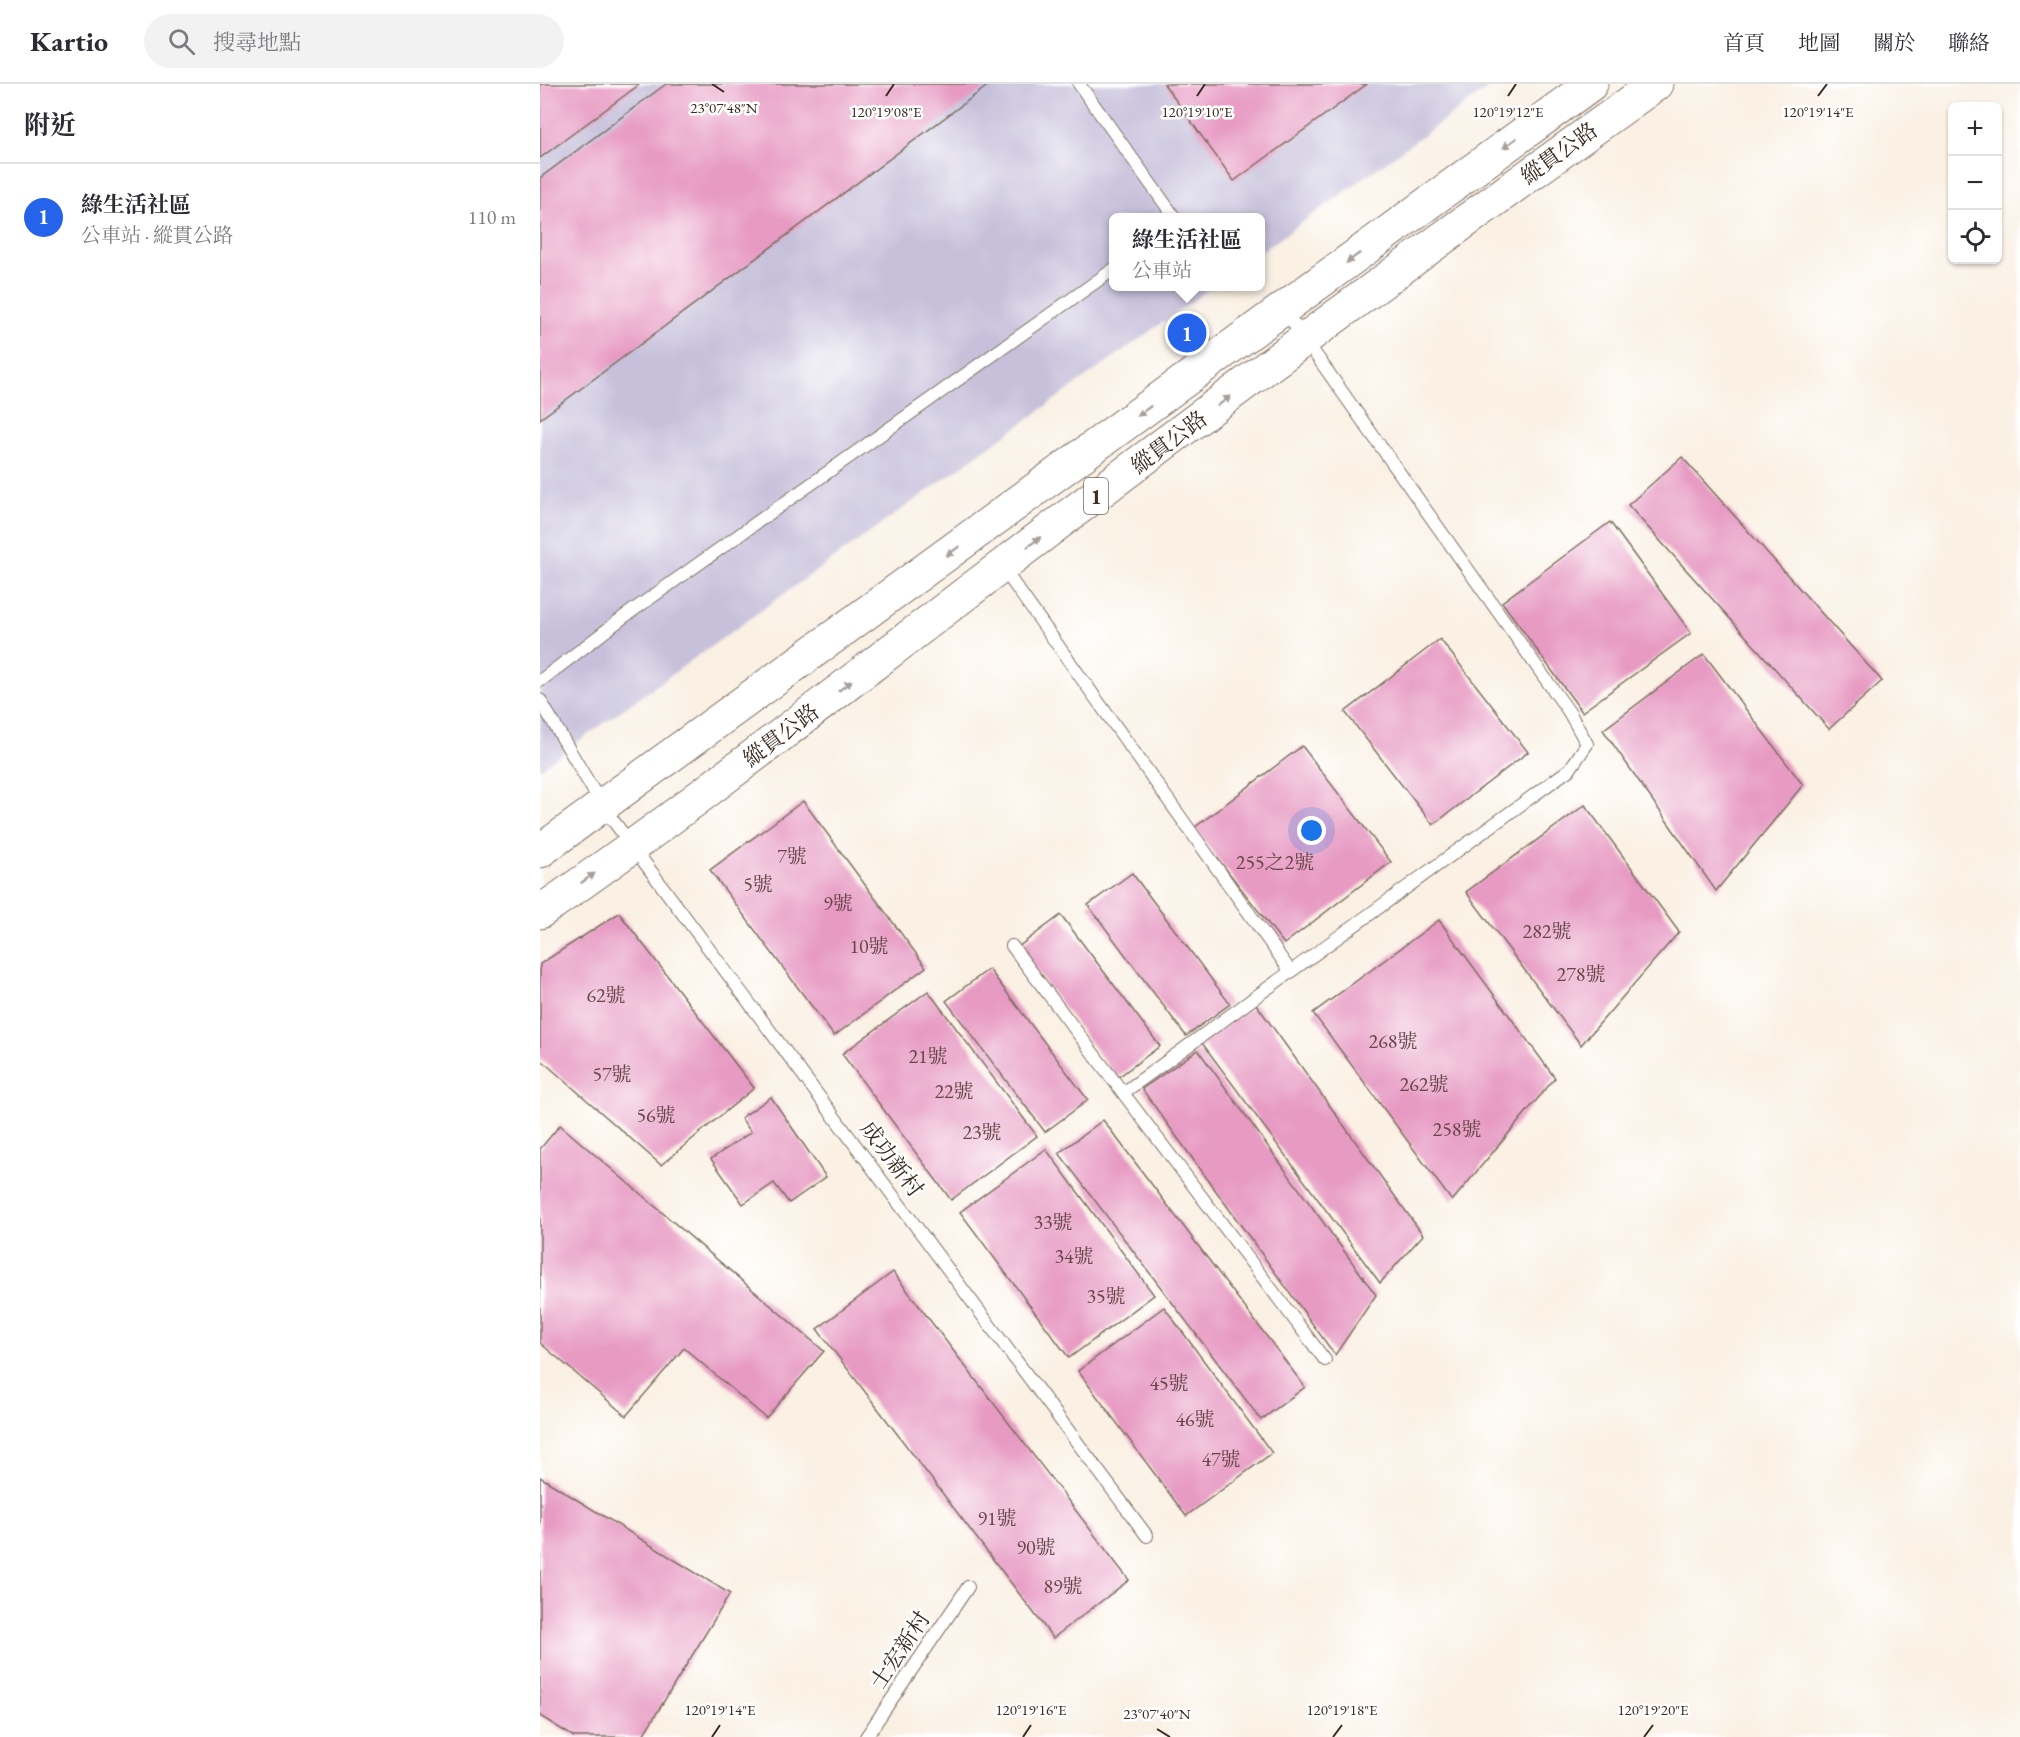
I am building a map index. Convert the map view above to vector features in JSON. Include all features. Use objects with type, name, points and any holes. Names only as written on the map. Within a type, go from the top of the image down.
[{"type":"main road","name":"縱貫公路","points":[[540,851],[1591,84]]},
{"type":"main road","name":"縱貫公路","points":[[540,912],[633,848],[1002,566],[1305,340],[1656,84]]},
{"type":"lane","points":[[1079,84],[1171,213]]},
{"type":"lane","points":[[540,681],[625,616],[1109,272]]},
{"type":"lane","points":[[1123,1093],[1570,769],[1587,744],[1569,711],[1283,309]]},
{"type":"lane","points":[[1002,566],[1291,972]]},
{"type":"lane","name":"成功新村","points":[[540,700],[603,807],[1148,1536]]},
{"type":"lane","points":[[1012,946],[1325,1360]]},
{"type":"lane","name":"士宏新村","points":[[866,1737],[968,1587]]},
{"type":"shaded area","points":[[540,84],[1494,84],[1265,249],[1265,213],[1109,213],[1109,291],[1206,291],[540,769]]},
{"type":"building","points":[[540,84],[640,84],[540,158]]},
{"type":"building","points":[[666,84],[990,84],[540,419],[540,178]]},
{"type":"building","points":[[1164,84],[1367,84],[1234,181]]},
{"type":"building","points":[[1682,457],[1882,681],[1829,729],[1628,505]]},
{"type":"building","points":[[1610,522],[1691,633],[1582,712],[1502,602]]},
{"type":"building","points":[[1440,639],[1528,752],[1433,825],[1345,712]]},
{"type":"building","points":[[1704,654],[1803,785],[1716,891],[1603,730]]},
{"type":"building","points":[[1302,746],[1391,862],[1284,944],[1194,828]]},
{"type":"building","points":[[803,801],[926,967],[834,1036],[710,870]]},
{"type":"building","points":[[1585,805],[1679,932],[1581,1045],[1466,892]]},
{"type":"building","points":[[1132,873],[1230,1004],[1186,1036],[1088,905]]},
{"type":"building","points":[[619,913],[754,1088],[661,1165],[540,1059],[540,964]]},
{"type":"building","points":[[1061,915],[1160,1046],[1117,1078],[1018,947]]},
{"type":"building","points":[[1439,920],[1555,1078],[1452,1201],[1313,1013]]},
{"type":"building","points":[[989,969],[1088,1100],[1045,1132],[946,1001]]},
{"type":"building","points":[[928,991],[1037,1136],[951,1200],[842,1054]]},
{"type":"building","points":[[1256,1004],[1423,1235],[1380,1283],[1202,1043]]},
{"type":"building","points":[[1198,1050],[1376,1295],[1335,1355],[1142,1089]]},
{"type":"building","points":[[771,1097],[826,1177],[789,1203],[774,1183],[743,1204],[711,1159],[751,1132],[741,1118]]},
{"type":"building","points":[[1103,1120],[1305,1387],[1261,1420],[1059,1153]]},
{"type":"building","points":[[560,1125],[824,1351],[766,1418],[684,1348],[626,1416],[540,1343],[540,1149]]},
{"type":"building","points":[[1046,1149],[1154,1295],[1069,1358],[960,1212]]},
{"type":"building","points":[[893,1272],[1129,1580],[1053,1638],[817,1329]]},
{"type":"building","points":[[1164,1307],[1272,1453],[1186,1516],[1078,1371]]},
{"type":"building","points":[[540,1477],[730,1594],[642,1737],[574,1737],[540,1716]]},
{"type":"place","name":"綠生活社區","points":[[1187,333]]}]
